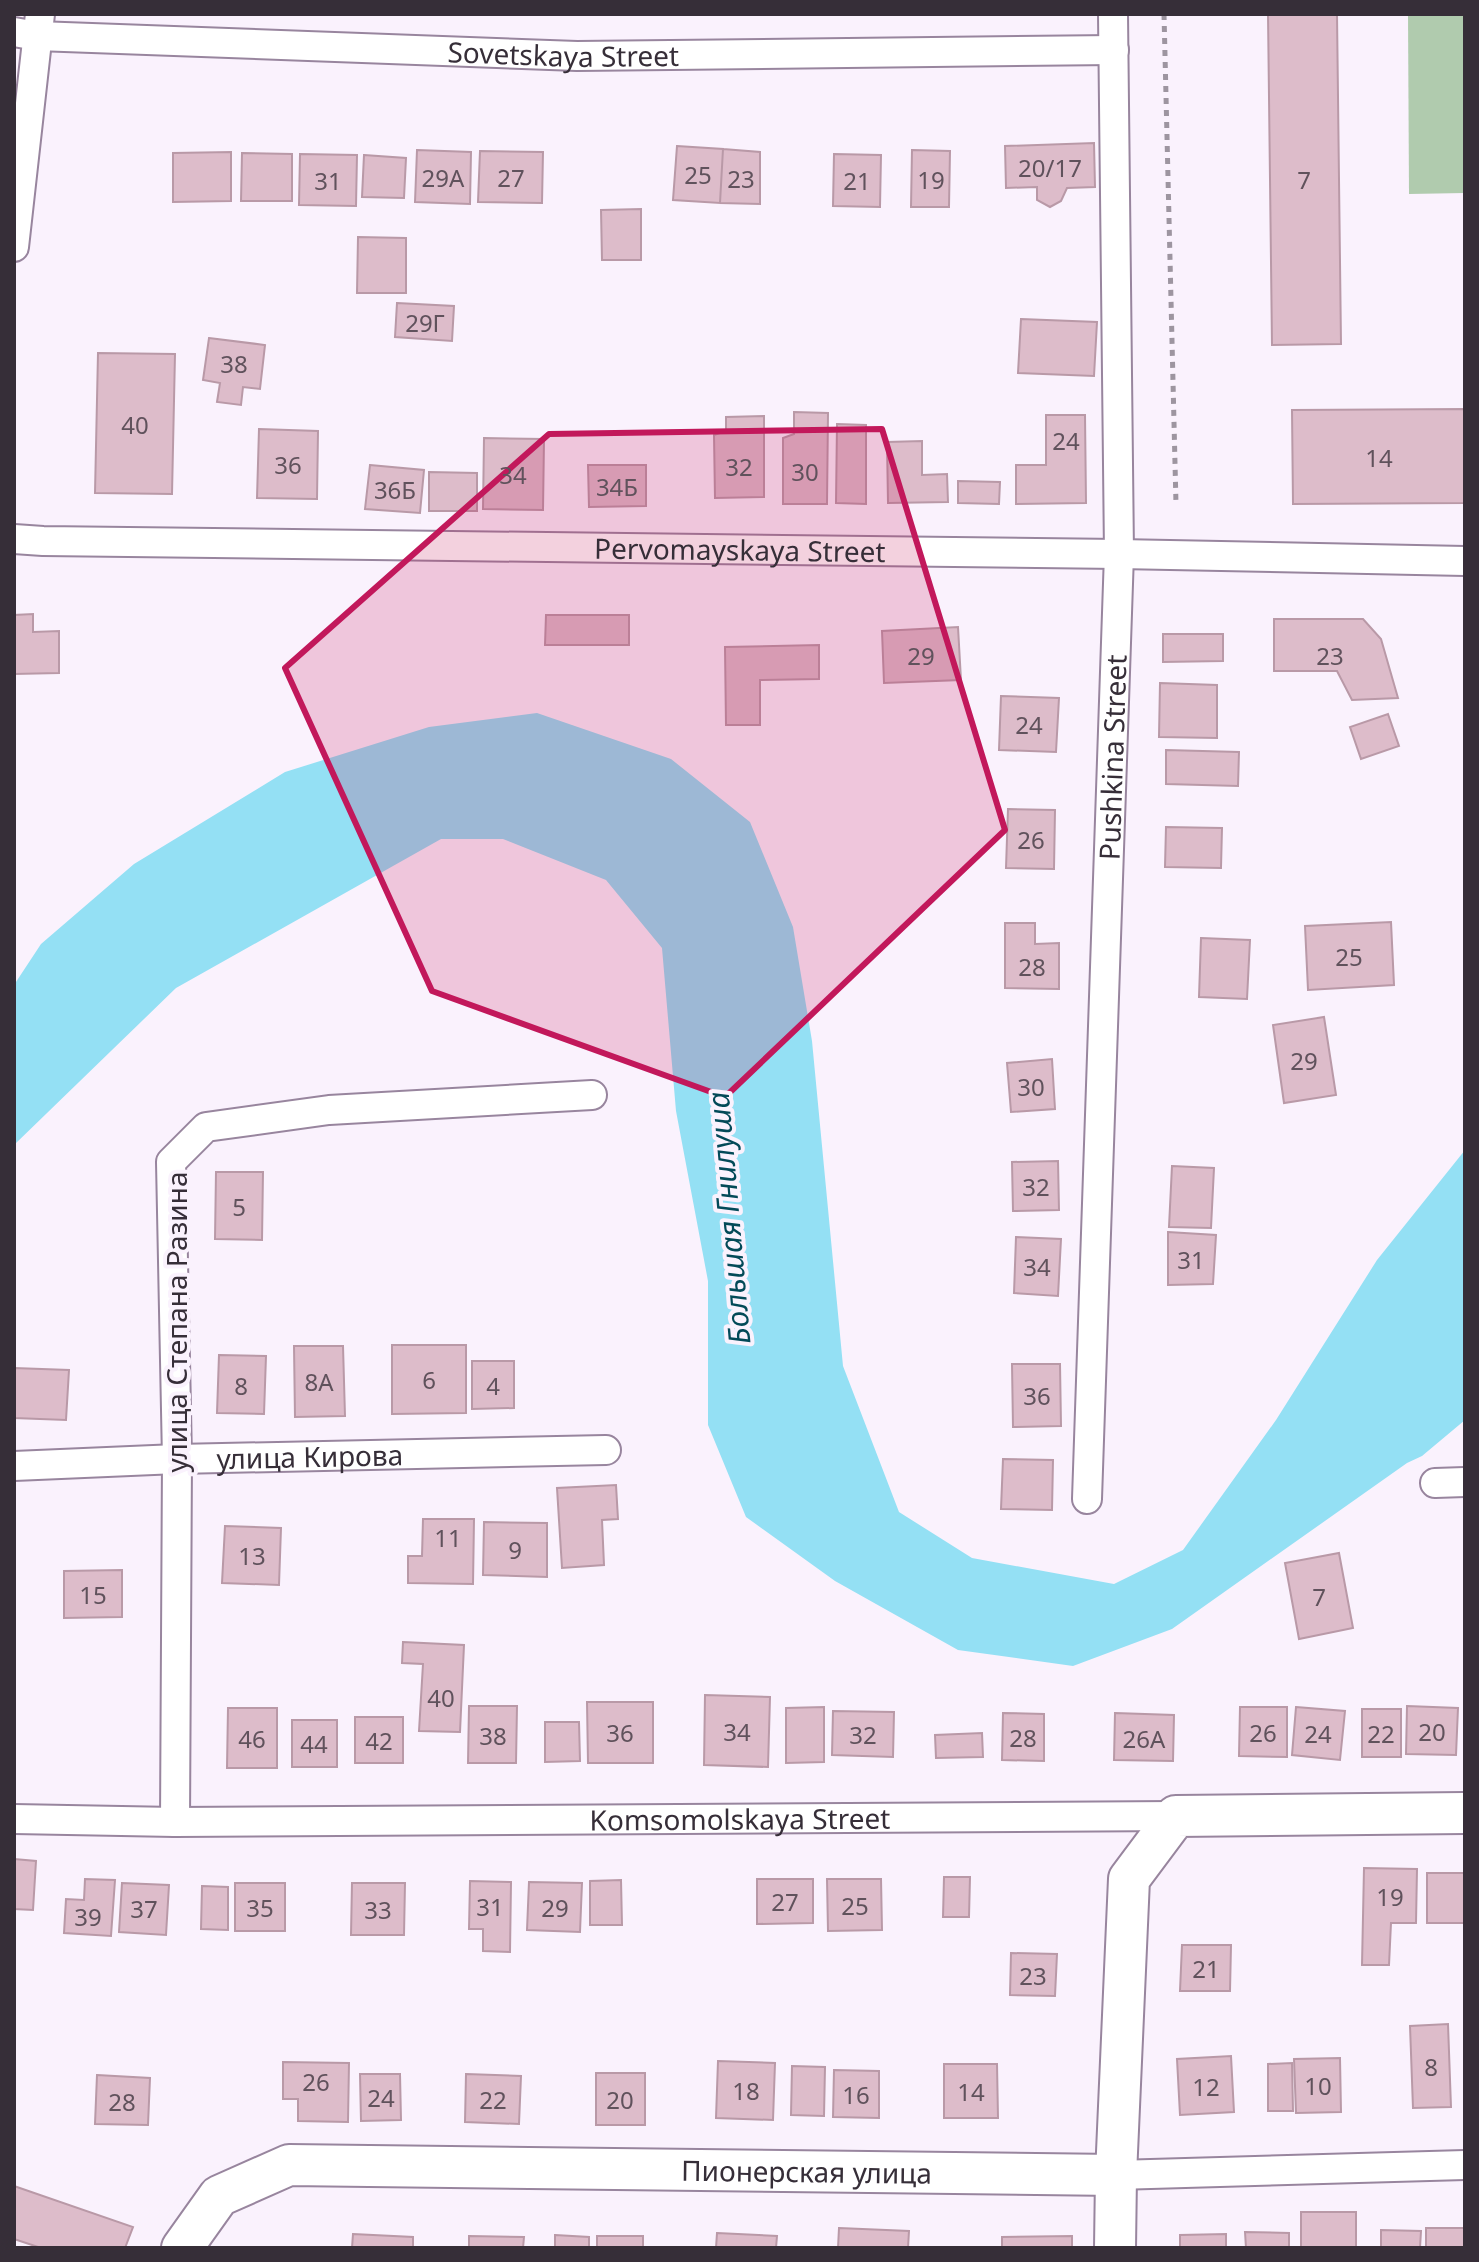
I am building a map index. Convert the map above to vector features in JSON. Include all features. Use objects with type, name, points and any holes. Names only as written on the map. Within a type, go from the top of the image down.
[{"type":"main road","name":"Komsomolskaya Street","points":[[1176,1816],[1465,1813]]},
{"type":"main road","points":[[1115,2248],[1129,1879],[1176,1816]]},
{"type":"main road","name":"Пионерская улица","points":[[182,2248],[219,2196],[289,2165],[1116,2175]]},
{"type":"street","name":"Pushkina Street","points":[[1087,1499],[1119,554],[1113,14]]},
{"type":"street","name":"Sovetskaya Street","points":[[31,27],[577,56],[1114,50]]},
{"type":"street","points":[[14,247],[31,27]]},
{"type":"street","name":"Pervomayskaya Street","points":[[14,539],[1465,561]]},
{"type":"street","name":"улица Степана Разина","points":[[175,1822],[177,1459],[171,1162],[206,1127],[329,1110],[592,1095]]},
{"type":"street","name":"улица Кирова","points":[[14,1466],[177,1459],[606,1450]]},
{"type":"street","points":[[1435,1483],[1465,1482]]},
{"type":"street","name":"Komsomolskaya Street","points":[[14,1819],[175,1822],[1176,1816]]},
{"type":"street","name":"Пионерская улица","points":[[1116,2175],[1465,2165]]},
{"type":"path","points":[[1164,14],[1176,504]]},
{"type":"highlighted area","points":[[882,429],[1005,830],[725,1097],[432,991],[285,668],[549,434]]},
{"type":"green space","points":[[1408,14],[1465,14],[1465,193],[1409,194]]},
{"type":"water","name":"Большая Гнилуша","points":[[537,713],[671,759],[750,822],[793,927],[812,1041],[843,1366],[899,1512],[972,1558],[1114,1584],[1183,1550],[1276,1420],[1377,1260],[1465,1150],[1465,1420],[1422,1456],[1407,1463],[1172,1629],[1073,1666],[958,1650],[835,1581],[746,1517],[708,1425],[708,1281],[676,1111],[662,948],[606,880],[503,839],[441,839],[176,988],[14,1145],[14,985],[41,944],[134,864],[285,772],[429,727]]},
{"type":"building","points":[[1268,14],[1337,14],[1341,344],[1272,345]]},
{"type":"building","points":[[1094,143],[1095,187],[1067,188],[1061,201],[1050,207],[1037,200],[1037,187],[1006,188],[1005,146]]},
{"type":"building","points":[[677,146],[723,149],[720,203],[673,200]]},
{"type":"building","points":[[723,149],[760,152],[760,204],[720,203]]},
{"type":"building","points":[[417,150],[471,152],[470,204],[415,202]]},
{"type":"building","points":[[912,150],[950,151],[949,207],[911,207]]},
{"type":"building","points":[[480,151],[543,152],[542,203],[478,202]]},
{"type":"building","points":[[231,152],[231,201],[173,202],[173,153]]},
{"type":"building","points":[[242,153],[292,154],[292,201],[241,201]]},
{"type":"building","points":[[300,154],[357,155],[356,206],[299,205]]},
{"type":"building","points":[[834,154],[881,155],[880,207],[833,206]]},
{"type":"building","points":[[364,155],[406,158],[404,198],[362,197]]},
{"type":"building","points":[[641,209],[641,260],[602,260],[601,210]]},
{"type":"building","points":[[358,237],[406,238],[406,293],[357,293]]},
{"type":"building","points":[[397,303],[454,306],[452,341],[395,337]]},
{"type":"building","points":[[1021,319],[1097,322],[1094,376],[1018,373]]},
{"type":"building","points":[[209,338],[265,345],[260,389],[243,387],[241,405],[217,402],[220,383],[203,380]]},
{"type":"building","points":[[98,353],[175,354],[172,494],[95,493]]},
{"type":"building","points":[[1465,409],[1465,503],[1293,504],[1292,410]]},
{"type":"building","points":[[794,412],[828,413],[827,504],[783,504],[783,438],[794,434]]},
{"type":"building","points":[[1046,415],[1085,415],[1086,503],[1016,504],[1016,465],[1046,465]]},
{"type":"building","points":[[764,416],[764,497],[715,498],[714,435],[726,431],[726,417]]},
{"type":"building","points":[[837,424],[866,425],[866,504],[836,503]]},
{"type":"building","points":[[259,429],[318,431],[317,499],[257,498]]},
{"type":"building","points":[[484,438],[544,439],[543,510],[483,509]]},
{"type":"building","points":[[922,441],[922,475],[947,474],[948,502],[888,503],[887,442]]},
{"type":"building","points":[[370,465],[424,470],[420,513],[365,509]]},
{"type":"building","points":[[588,465],[646,465],[646,506],[589,507]]},
{"type":"building","points":[[429,472],[477,473],[477,511],[429,511]]},
{"type":"building","points":[[958,481],[1000,482],[999,504],[958,503]]},
{"type":"building","points":[[33,614],[33,632],[59,631],[59,673],[14,674],[14,615]]},
{"type":"building","points":[[546,615],[629,615],[629,645],[545,645]]},
{"type":"building","points":[[1274,619],[1363,619],[1381,639],[1398,698],[1352,700],[1337,671],[1274,671]]},
{"type":"building","points":[[958,627],[961,680],[884,683],[882,631]]},
{"type":"building","points":[[1163,634],[1223,634],[1223,661],[1163,662]]},
{"type":"building","points":[[819,645],[819,679],[760,680],[760,725],[726,725],[725,647]]},
{"type":"building","points":[[1160,683],[1217,685],[1217,738],[1159,737]]},
{"type":"building","points":[[1001,696],[1059,698],[1056,752],[999,750]]},
{"type":"building","points":[[1388,714],[1399,746],[1361,759],[1350,727]]},
{"type":"building","points":[[1166,750],[1239,752],[1238,786],[1166,784]]},
{"type":"building","points":[[1008,809],[1055,810],[1054,869],[1006,868]]},
{"type":"building","points":[[1166,827],[1222,828],[1221,868],[1165,867]]},
{"type":"building","points":[[1391,922],[1394,985],[1308,990],[1305,926]]},
{"type":"building","points":[[1005,923],[1035,923],[1035,944],[1059,943],[1059,989],[1005,988]]},
{"type":"building","points":[[1201,938],[1250,940],[1247,999],[1199,997]]},
{"type":"building","points":[[1324,1017],[1336,1095],[1284,1103],[1273,1025]]},
{"type":"building","points":[[1052,1059],[1055,1109],[1011,1112],[1007,1063]]},
{"type":"building","points":[[1058,1161],[1059,1210],[1013,1211],[1012,1162]]},
{"type":"building","points":[[1172,1166],[1214,1168],[1211,1228],[1169,1227]]},
{"type":"building","points":[[216,1172],[263,1172],[262,1240],[215,1239]]},
{"type":"building","points":[[1168,1232],[1216,1235],[1213,1284],[1168,1285]]},
{"type":"building","points":[[1016,1237],[1061,1239],[1058,1296],[1014,1293]]},
{"type":"building","points":[[392,1345],[466,1345],[466,1413],[392,1414]]},
{"type":"building","points":[[294,1346],[343,1346],[345,1416],[295,1417]]},
{"type":"building","points":[[219,1355],[266,1356],[264,1414],[217,1413]]},
{"type":"building","points":[[472,1361],[514,1361],[514,1408],[472,1409]]},
{"type":"building","points":[[1012,1364],[1060,1364],[1061,1426],[1013,1427]]},
{"type":"building","points":[[14,1368],[69,1370],[66,1420],[14,1418]]},
{"type":"building","points":[[1003,1459],[1053,1460],[1052,1510],[1001,1509]]},
{"type":"building","points":[[616,1485],[618,1519],[602,1520],[604,1565],[562,1568],[557,1488]]},
{"type":"building","points":[[423,1519],[474,1519],[473,1584],[408,1583],[408,1556],[422,1556]]},
{"type":"building","points":[[484,1522],[547,1523],[547,1577],[483,1575]]},
{"type":"building","points":[[225,1526],[281,1528],[279,1585],[222,1583]]},
{"type":"building","points":[[1339,1553],[1353,1628],[1299,1639],[1285,1563]]},
{"type":"building","points":[[122,1570],[122,1617],[64,1618],[64,1571]]},
{"type":"building","points":[[403,1642],[464,1645],[460,1732],[419,1731],[423,1664],[402,1663]]},
{"type":"building","points":[[705,1695],[770,1697],[768,1767],[704,1765]]},
{"type":"building","points":[[587,1702],[653,1702],[653,1763],[588,1763]]},
{"type":"building","points":[[469,1706],[517,1706],[516,1763],[468,1763]]},
{"type":"building","points":[[1407,1706],[1458,1708],[1456,1755],[1406,1754]]},
{"type":"building","points":[[824,1707],[824,1762],[786,1763],[786,1708]]},
{"type":"building","points":[[1240,1707],[1287,1707],[1287,1757],[1239,1756]]},
{"type":"building","points":[[1296,1707],[1345,1711],[1340,1760],[1292,1755]]},
{"type":"building","points":[[228,1708],[277,1708],[277,1768],[227,1768]]},
{"type":"building","points":[[1362,1709],[1401,1709],[1401,1757],[1362,1757]]},
{"type":"building","points":[[833,1711],[894,1712],[893,1757],[832,1755]]},
{"type":"building","points":[[1003,1713],[1044,1714],[1044,1761],[1002,1760]]},
{"type":"building","points":[[1115,1713],[1174,1715],[1173,1761],[1114,1760]]},
{"type":"building","points":[[355,1717],[403,1717],[403,1763],[355,1763]]},
{"type":"building","points":[[292,1720],[337,1720],[337,1767],[292,1767]]},
{"type":"building","points":[[545,1722],[579,1722],[580,1761],[545,1762]]},
{"type":"building","points":[[982,1733],[983,1757],[936,1758],[935,1735]]},
{"type":"building","points":[[14,1859],[36,1861],[33,1910],[14,1909]]},
{"type":"building","points":[[1364,1868],[1417,1869],[1416,1923],[1391,1923],[1389,1965],[1362,1965]]},
{"type":"building","points":[[1427,1873],[1465,1873],[1465,1923],[1427,1923]]},
{"type":"building","points":[[944,1877],[970,1877],[969,1917],[943,1917]]},
{"type":"building","points":[[85,1879],[115,1880],[111,1936],[64,1933],[66,1899],[84,1900]]},
{"type":"building","points":[[757,1879],[813,1879],[813,1923],[757,1924]]},
{"type":"building","points":[[827,1879],[881,1879],[882,1930],[828,1931]]},
{"type":"building","points":[[621,1880],[622,1925],[590,1925],[590,1881]]},
{"type":"building","points":[[470,1881],[511,1882],[510,1952],[483,1951],[483,1929],[469,1929]]},
{"type":"building","points":[[529,1882],[582,1883],[580,1932],[527,1930]]},
{"type":"building","points":[[122,1883],[169,1885],[166,1935],[119,1932]]},
{"type":"building","points":[[235,1883],[285,1883],[285,1931],[235,1931]]},
{"type":"building","points":[[352,1883],[405,1883],[404,1935],[351,1935]]},
{"type":"building","points":[[202,1886],[228,1887],[228,1930],[201,1929]]},
{"type":"building","points":[[1182,1945],[1231,1945],[1230,1991],[1180,1991]]},
{"type":"building","points":[[1011,1953],[1057,1954],[1055,1996],[1010,1995]]},
{"type":"building","points":[[1448,2024],[1451,2107],[1413,2108],[1410,2026]]},
{"type":"building","points":[[1231,2056],[1234,2112],[1180,2115],[1177,2059]]},
{"type":"building","points":[[1340,2058],[1341,2112],[1296,2113],[1294,2059]]},
{"type":"building","points":[[718,2061],[775,2063],[773,2120],[716,2118]]},
{"type":"building","points":[[283,2062],[349,2063],[348,2122],[298,2121],[298,2099],[283,2099]]},
{"type":"building","points":[[1292,2063],[1293,2111],[1268,2111],[1268,2064]]},
{"type":"building","points":[[944,2064],[997,2064],[998,2118],[944,2118]]},
{"type":"building","points":[[792,2066],[825,2067],[824,2116],[791,2115]]},
{"type":"building","points":[[834,2070],[879,2071],[879,2118],[833,2117]]},
{"type":"building","points":[[596,2073],[645,2073],[645,2125],[596,2125]]},
{"type":"building","points":[[360,2074],[400,2074],[401,2120],[361,2121]]},
{"type":"building","points":[[466,2074],[521,2076],[519,2124],[465,2122]]},
{"type":"building","points":[[97,2075],[150,2078],[148,2125],[95,2124]]},
{"type":"building","points":[[14,2186],[133,2227],[125,2248],[41,2248],[14,2239]]},
{"type":"building","points":[[1301,2212],[1356,2212],[1356,2248],[1301,2248]]},
{"type":"building","points":[[839,2228],[909,2231],[908,2248],[838,2248]]},
{"type":"building","points":[[1426,2228],[1465,2228],[1465,2248],[1426,2248]]},
{"type":"building","points":[[1381,2230],[1421,2231],[1420,2248],[1381,2248]]},
{"type":"building","points":[[1245,2232],[1289,2233],[1289,2248],[1246,2248]]},
{"type":"building","points":[[717,2233],[777,2236],[776,2248],[716,2248]]},
{"type":"building","points":[[353,2234],[413,2237],[413,2248],[352,2248]]},
{"type":"building","points":[[1226,2234],[1226,2248],[1180,2248],[1180,2235]]},
{"type":"building","points":[[555,2235],[589,2237],[589,2248],[555,2248]]},
{"type":"building","points":[[469,2236],[524,2237],[523,2248],[469,2248]]},
{"type":"building","points":[[597,2236],[643,2236],[643,2248],[597,2248]]},
{"type":"building","points":[[1072,2236],[1072,2248],[1002,2248],[1002,2237]]}]
